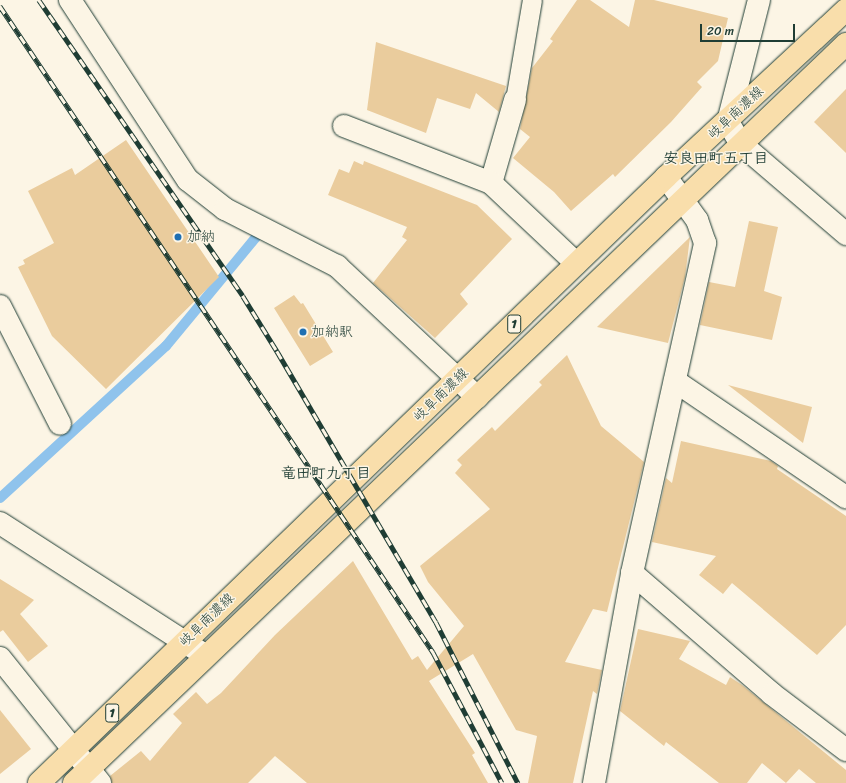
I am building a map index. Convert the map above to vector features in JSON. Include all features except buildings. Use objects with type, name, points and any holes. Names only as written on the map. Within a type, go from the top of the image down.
[{"type":"main road","name":"岐阜南濃線","points":[[39,783],[184,641],[458,379],[576,263],[666,177],[728,122],[846,10]]},
{"type":"main road","name":"岐阜南濃線","points":[[88,778],[205,655],[477,397],[740,143],[846,44]]},
{"type":"street","points":[[70,0],[188,180],[225,209],[337,266],[477,397]]},
{"type":"street","points":[[759,0],[728,122],[740,143],[846,234]]},
{"type":"street","points":[[491,183],[515,100]]},
{"type":"street","points":[[344,126],[491,183],[576,263]]},
{"type":"street","points":[[594,783],[632,573],[705,243],[697,220],[683,198],[666,177]]},
{"type":"street","points":[[0,306],[5,330],[60,424]]},
{"type":"street","points":[[675,381],[846,497]]},
{"type":"street","points":[[1,524],[205,655]]},
{"type":"street","points":[[632,573],[772,694],[846,750]]},
{"type":"street","points":[[0,658],[73,750],[88,778]]},
{"type":"lane","points":[[515,100],[532,0]]},
{"type":"waterway","points":[[0,498],[166,346],[262,230]]},
{"type":"railway","points":[[39,0],[243,296],[277,351],[436,622],[518,783]]},
{"type":"railway","points":[[0,6],[433,652],[502,783]]},
{"type":"place","name":"加納","points":[[178,237]]},
{"type":"place","name":"加納駅","points":[[303,332]]},
{"type":"district","name":"安良田町五丁目","points":[[716,159]]},
{"type":"district","name":"竜田町九丁目","points":[[326,474]]}]
